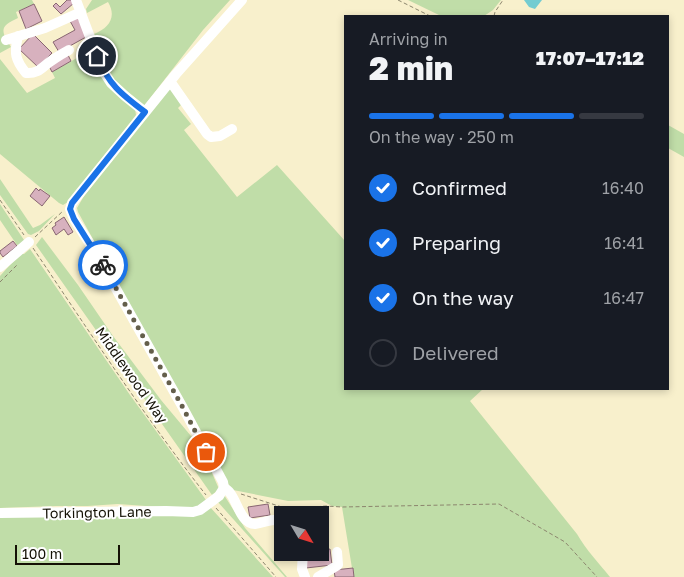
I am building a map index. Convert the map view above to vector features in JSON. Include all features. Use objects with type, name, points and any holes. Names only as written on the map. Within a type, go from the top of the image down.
[{"type":"street","points":[[6,40],[45,28],[88,0]]},
{"type":"street","points":[[242,0],[170,81],[72,203],[70,209],[182,406],[223,482],[224,488],[231,493],[248,522],[256,524],[274,519]]},
{"type":"street","points":[[79,6],[102,69],[111,83],[145,112]]},
{"type":"street","points":[[18,36],[15,48],[16,57],[21,68],[26,73],[40,70],[69,50]]},
{"type":"street","points":[[170,81],[207,134],[211,137],[220,136],[232,128]]},
{"type":"street","points":[[0,267],[29,242]]},
{"type":"street","name":"Torkington Lane","points":[[0,513],[193,512],[200,510],[219,496],[224,488]]},
{"type":"street","points":[[318,577],[338,565],[336,552]]},
{"type":"street","points":[[302,561],[302,570],[305,577]]},
{"type":"path","points":[[398,0],[428,15]]},
{"type":"path","points":[[494,15],[503,0]]},
{"type":"path","name":"Middlewood Way","points":[[0,200],[85,326],[180,461],[209,498]]},
{"type":"path","points":[[29,242],[63,210],[70,209]]},
{"type":"path","points":[[242,494],[288,509],[326,506],[499,504],[566,542],[597,577]]},
{"type":"path","points":[[215,506],[276,577]]},
{"type":"green space","points":[[0,0],[32,0],[34,4],[16,12],[18,18],[5,26],[5,36],[11,47],[0,53]]},
{"type":"green space","points":[[92,0],[230,0],[203,30],[144,106],[113,79],[106,66],[94,34],[104,29],[110,21],[111,7],[108,2],[87,13],[86,9]]},
{"type":"green space","points":[[408,0],[501,0],[493,10],[486,15],[439,15]]},
{"type":"green space","points":[[91,50],[135,109],[136,115],[68,202],[63,205],[0,154],[0,59],[27,93],[55,78],[52,72]]},
{"type":"green space","points":[[170,87],[181,105],[178,108],[191,124],[184,130],[237,197],[277,165],[344,240],[344,390],[482,390],[470,401],[610,577],[354,577],[342,507],[332,506],[321,500],[288,501],[233,490],[78,212],[77,208],[84,196]]},
{"type":"green space","points":[[669,126],[684,134],[684,157],[669,149]]},
{"type":"green space","points":[[0,179],[33,228],[55,214],[39,231],[31,235],[28,234],[0,195]]},
{"type":"green space","points":[[0,204],[26,243],[17,245],[0,220]]},
{"type":"green space","points":[[42,237],[161,400],[201,448],[219,489],[212,495],[36,245]]},
{"type":"green space","points":[[30,249],[130,395],[206,500],[198,506],[187,509],[118,504],[0,508],[0,276],[18,256]]},
{"type":"green space","points":[[224,495],[245,528],[287,577],[217,501]]},
{"type":"green space","points":[[210,507],[273,577],[0,577],[0,517]]},
{"type":"water","points":[[524,0],[542,0],[535,9],[529,7]]},
{"type":"building","points":[[67,0],[72,0],[74,3],[61,14],[53,6],[56,3],[60,7]]},
{"type":"building","points":[[34,4],[42,21],[26,29],[19,11]]},
{"type":"building","points":[[77,17],[86,31],[86,37],[59,52],[53,42],[75,30],[70,21]]},
{"type":"building","points":[[33,34],[52,53],[38,67],[19,49]]},
{"type":"building","points":[[68,55],[71,61],[52,72],[49,66]]},
{"type":"building","points":[[36,188],[50,196],[42,206],[30,196]]},
{"type":"building","points":[[64,217],[73,232],[68,235],[64,229],[56,235],[52,228],[56,225],[55,223]]},
{"type":"building","points":[[13,241],[17,246],[3,257],[0,251]]},
{"type":"building","points":[[268,504],[270,515],[250,518],[248,507]]},
{"type":"building","points":[[329,549],[332,565],[306,568],[306,561],[329,561]]},
{"type":"building","points":[[353,568],[354,577],[335,577],[334,570]]},
{"type":"way so far","points":[[103,265],[206,452]]},
{"type":"route","points":[[97,56],[102,69],[111,83],[145,112],[72,203],[70,209],[74,219],[103,265]]}]
